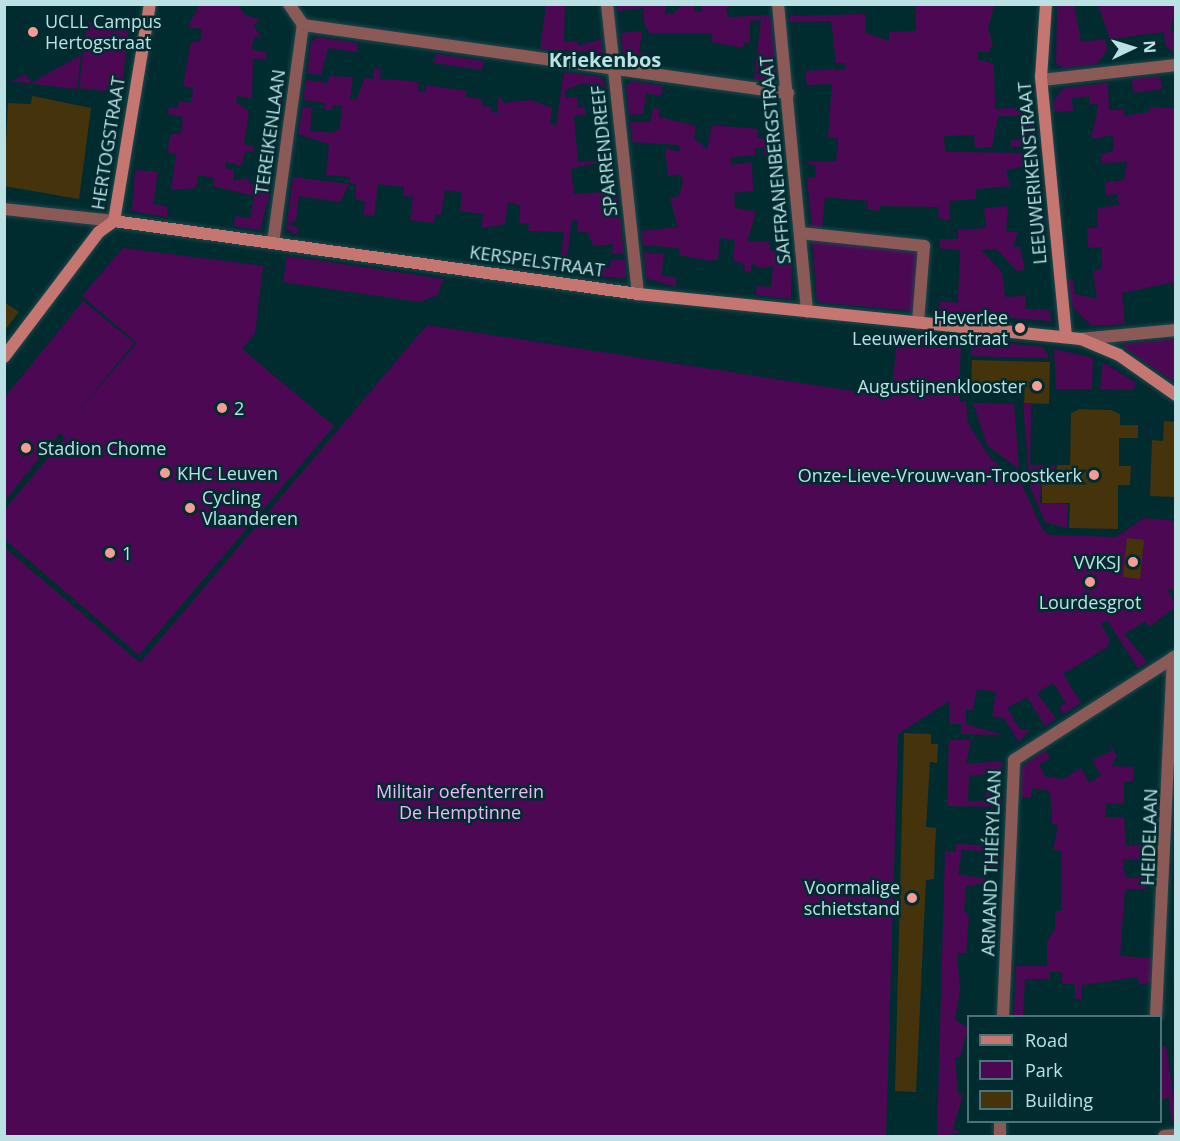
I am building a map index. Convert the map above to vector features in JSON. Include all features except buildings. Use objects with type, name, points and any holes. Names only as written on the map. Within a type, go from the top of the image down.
[{"type":"street","name":"HERTOGSTRAAT","points":[[4,357],[99,232],[114,221],[150,4]]},
{"type":"street","points":[[289,4],[303,25],[788,93]]},
{"type":"street","name":"SPARRENDREEF","points":[[607,4],[638,294]]},
{"type":"street","name":"SAFFRANENBERGSTRAAT","points":[[778,4],[807,312]]},
{"type":"street","name":"LEEUWERIKENSTRAAT","points":[[1046,4],[1042,80],[1066,338]]},
{"type":"street","name":"TEREIKENLAAN","points":[[273,243],[303,25]]},
{"type":"street","points":[[1042,80],[1176,65]]},
{"type":"street","name":"KERSPELSTRAAT","points":[[4,209],[114,221],[638,294],[1081,339],[1119,355],[1176,395]]},
{"type":"street","points":[[800,233],[924,246],[918,323]]},
{"type":"street","points":[[1081,339],[1176,330]]},
{"type":"street","name":"ARMAND THIÉRYLAAN","points":[[1003,1015],[1014,760],[1174,656]]},
{"type":"street","name":"HEIDELAAN","points":[[1156,1015],[1174,656]]},
{"type":"street","points":[[1164,1137],[1176,1134]]},
{"type":"green space","points":[[199,5],[238,5],[245,15],[260,20],[253,25],[261,37],[255,36],[251,49],[267,53],[266,60],[253,58],[252,98],[237,96],[236,102],[249,111],[244,144],[254,146],[253,152],[246,151],[241,166],[226,162],[225,168],[234,170],[233,181],[249,178],[249,184],[271,187],[260,230],[234,226],[235,216],[250,218],[254,196],[213,186],[214,178],[198,175],[196,188],[171,190],[176,154],[168,153],[169,140],[171,134],[181,134],[183,117],[168,114],[169,107],[178,108],[179,101],[190,103],[192,97],[193,88],[183,86],[191,42],[200,42],[202,29],[188,27]]},
{"type":"green space","points":[[546,5],[565,5],[564,42],[577,41],[578,46],[601,39],[603,53],[540,49]]},
{"type":"green space","points":[[618,5],[666,5],[665,13],[673,14],[682,5],[694,5],[695,12],[702,11],[702,5],[735,5],[726,8],[728,17],[770,15],[777,76],[771,81],[754,79],[761,20],[750,21],[750,43],[744,42],[743,48],[711,42],[712,33],[651,33],[645,27],[643,8],[618,11]]},
{"type":"green space","points":[[915,5],[1001,5],[994,6],[988,28],[993,46],[989,52],[977,52],[977,59],[994,64],[995,109],[1032,107],[1033,115],[998,116],[992,147],[975,148],[974,135],[944,136],[945,152],[1037,153],[1038,163],[1006,170],[1010,186],[976,189],[976,199],[949,201],[950,220],[938,218],[939,207],[880,206],[879,211],[867,209],[868,201],[825,197],[822,228],[812,227],[807,178],[816,177],[815,166],[805,162],[836,161],[838,138],[828,138],[832,84],[807,85],[805,71],[845,69],[845,63],[836,63],[831,21],[790,22],[790,16],[865,14],[866,33],[889,41],[889,32],[916,31]]},
{"type":"green space","points":[[1057,5],[1074,5],[1081,42],[1105,39],[1107,50],[1097,64],[1063,68],[1056,64]]},
{"type":"green space","points":[[1098,5],[1175,5],[1170,32],[1175,33],[1175,54],[1165,45],[1164,32],[1110,39]]},
{"type":"green space","points":[[87,22],[129,27],[121,93],[79,88]]},
{"type":"green space","points":[[642,31],[639,52],[654,55],[653,64],[623,55],[621,33]]},
{"type":"green space","points":[[318,37],[357,43],[357,52],[328,48],[321,75],[307,73],[311,43]]},
{"type":"green space","points":[[436,54],[484,61],[482,70],[434,63]]},
{"type":"green space","points":[[81,55],[77,89],[11,81],[26,74],[31,83]]},
{"type":"green space","points":[[374,68],[381,69],[380,79],[419,83],[418,91],[425,92],[426,85],[467,91],[466,97],[482,99],[482,106],[492,107],[491,112],[497,113],[499,95],[504,103],[531,100],[552,108],[550,124],[556,125],[564,72],[601,77],[606,88],[583,83],[565,90],[566,98],[577,97],[577,108],[585,107],[586,114],[574,116],[578,162],[614,160],[571,168],[574,194],[617,191],[624,254],[612,253],[613,244],[593,246],[588,233],[577,231],[578,221],[572,220],[565,272],[559,271],[564,232],[528,231],[529,224],[519,223],[520,205],[508,202],[505,224],[481,228],[483,214],[460,211],[462,192],[445,190],[441,215],[435,214],[434,223],[410,220],[413,197],[403,196],[404,187],[378,184],[374,216],[363,215],[365,202],[355,199],[356,184],[349,183],[349,177],[326,175],[329,144],[298,134],[303,106],[312,108],[310,131],[333,133],[340,128],[342,106],[333,105],[332,110],[324,109],[325,103],[303,100],[306,80],[328,83],[329,76],[353,77],[350,99],[356,100],[365,78],[373,79]]},
{"type":"green space","points":[[1160,76],[1162,89],[1133,93],[1132,79]]},
{"type":"green space","points":[[631,81],[663,86],[661,96],[646,93],[643,114],[629,115],[626,86]]},
{"type":"green space","points":[[1108,83],[1109,110],[1123,110],[1124,116],[1149,112],[1149,107],[1175,108],[1175,282],[1122,293],[1125,324],[1092,326],[1073,308],[1067,280],[1073,279],[1075,294],[1097,299],[1093,271],[1101,269],[1102,247],[1088,248],[1087,228],[1098,227],[1097,208],[1119,205],[1118,200],[1107,201],[1117,199],[1117,194],[1106,195],[1105,182],[1124,180],[1127,162],[1102,163],[1101,156],[1095,156],[1113,151],[1114,143],[1113,135],[1091,139],[1099,103],[1090,105],[1089,96],[1072,98],[1073,111],[1053,112],[1053,102],[1063,88]]},
{"type":"green space","points":[[653,108],[660,109],[659,117],[696,126],[694,138],[707,149],[712,125],[758,129],[757,138],[771,140],[773,125],[780,122],[783,153],[764,155],[764,147],[755,148],[755,155],[731,157],[731,165],[752,162],[753,191],[734,193],[735,208],[756,212],[747,242],[769,241],[770,249],[792,249],[791,299],[755,295],[757,286],[771,287],[773,266],[758,268],[752,262],[751,272],[744,271],[745,265],[733,260],[735,240],[720,238],[718,259],[711,261],[679,255],[679,248],[643,245],[641,231],[678,227],[670,198],[679,196],[683,182],[680,174],[668,176],[665,148],[679,152],[680,145],[632,142],[630,122],[650,122]]},
{"type":"green space","points":[[1019,123],[1034,123],[1036,146],[1011,147],[1011,140],[1020,139]]},
{"type":"green space","points":[[135,170],[158,172],[153,204],[168,207],[167,217],[132,211]]},
{"type":"green space","points":[[293,177],[349,184],[340,202],[299,196],[296,220],[288,224],[298,228],[297,235],[286,229]]},
{"type":"green space","points":[[1008,206],[1006,232],[1018,231],[1013,247],[1020,247],[1025,270],[1017,271],[996,249],[981,250],[1002,272],[1005,297],[1025,296],[1026,309],[1050,309],[1051,321],[926,312],[939,311],[940,301],[958,303],[960,250],[939,248],[940,239],[958,239],[958,230],[986,228],[984,208]]},
{"type":"green space","points":[[812,240],[918,252],[913,311],[817,302]]},
{"type":"green space","name":"KHC Leuven","points":[[123,248],[263,266],[255,333],[242,349],[334,426],[139,655],[4,539],[5,509],[65,438],[60,433],[5,500],[5,397],[83,301],[134,343],[75,415],[137,343],[82,296]]},
{"type":"green space","points":[[644,252],[664,254],[661,276],[676,277],[676,287],[646,278]]},
{"type":"green space","points":[[287,256],[444,279],[437,295],[420,302],[283,282]]},
{"type":"green space","points":[[611,259],[625,260],[626,278],[594,276],[595,266],[610,268]]},
{"type":"green space","name":"Militair oefenterrein De Hemptinne","points":[[427,325],[891,397],[898,332],[961,340],[959,402],[966,402],[968,423],[990,458],[1021,483],[1043,530],[1050,535],[1116,537],[1144,518],[1175,521],[1175,590],[1167,589],[1176,606],[1149,627],[1145,621],[1124,634],[1147,662],[1138,668],[1107,620],[1101,624],[1110,640],[1107,647],[1063,674],[1081,703],[1063,714],[1059,707],[1066,703],[1053,683],[1037,693],[1056,719],[1045,726],[1027,697],[1007,708],[1020,730],[1030,729],[1019,742],[1004,718],[992,716],[996,692],[977,689],[973,710],[966,710],[966,724],[1003,735],[961,734],[961,724],[949,724],[949,701],[898,734],[886,1136],[5,1136],[4,547],[140,663]]},
{"type":"green space","points":[[1175,339],[1175,382],[1123,347],[1123,344]]},
{"type":"green space","points":[[971,340],[1043,347],[1050,358],[971,356]]},
{"type":"green space","points":[[1054,349],[1093,358],[1092,389],[1056,389]]},
{"type":"green space","points":[[1103,362],[1136,383],[1133,390],[1100,389]]},
{"type":"green space","points":[[973,403],[1014,404],[1019,469],[987,445]]},
{"type":"green space","points":[[1023,404],[1031,404],[1030,465],[1055,466],[1055,483],[1041,483],[1040,503],[1068,504],[1067,528],[1045,522],[1030,487]]},
{"type":"green space","points":[[949,740],[971,740],[966,764],[1002,761],[1002,772],[969,776],[968,801],[985,801],[986,786],[993,786],[993,792],[1001,792],[1001,807],[947,806]]},
{"type":"green space","points":[[1107,741],[1117,756],[1111,766],[1134,767],[1133,781],[1124,781],[1124,804],[1106,803],[1106,817],[1124,817],[1126,845],[1147,846],[1146,860],[1123,859],[1125,877],[1146,878],[1146,889],[1125,889],[1120,956],[1152,958],[1151,982],[1139,985],[1138,977],[1082,985],[1081,999],[1075,999],[1075,984],[1062,984],[1062,972],[1050,972],[1050,979],[1025,979],[1023,1015],[1014,1015],[1016,966],[1047,966],[1047,941],[1055,929],[1055,911],[1061,911],[1062,851],[1053,850],[1058,825],[1052,824],[1050,791],[1032,788],[1031,797],[1021,797],[1022,767],[1045,750],[1050,758],[1039,765],[1046,777],[1064,779],[1081,768],[1089,783],[1101,775],[1092,760],[1112,751]]},
{"type":"green space","points":[[956,844],[999,846],[999,868],[986,868],[985,851],[962,850],[958,874],[998,881],[966,886],[964,910],[969,916],[966,953],[957,953],[960,990],[955,1020],[967,1027],[960,1057],[955,1057],[958,1094],[963,1095],[953,1128],[960,1133],[937,1136],[945,851],[956,852]]},
{"type":"green space","points":[[1166,1046],[1175,1107],[1172,1126],[1169,1098],[1162,1099],[1162,1047]]},
{"type":"place","name":"UCLL Campus Hertogstraat","points":[[33,32]]},
{"type":"place","name":"Heverlee Leeuwerikenstraat","points":[[1020,328]]},
{"type":"place","name":"Augustijnenklooster","points":[[1037,386]]},
{"type":"place","name":"2","points":[[222,408]]},
{"type":"place","name":"Stadion Chome","points":[[26,448]]},
{"type":"place","name":"KHC Leuven","points":[[165,473]]},
{"type":"place","name":"Onze-Lieve-Vrouw-van-Troostkerk","points":[[1094,475]]},
{"type":"place","name":"Cycling Vlaanderen","points":[[190,508]]},
{"type":"place","name":"1","points":[[110,553]]},
{"type":"place","name":"VVKSJ","points":[[1133,562]]},
{"type":"place","name":"Lourdesgrot","points":[[1090,582]]},
{"type":"place","name":"Voormalige schietstand","points":[[912,898]]},
{"type":"district","name":"Kriekenbos","points":[[605,59]]}]
